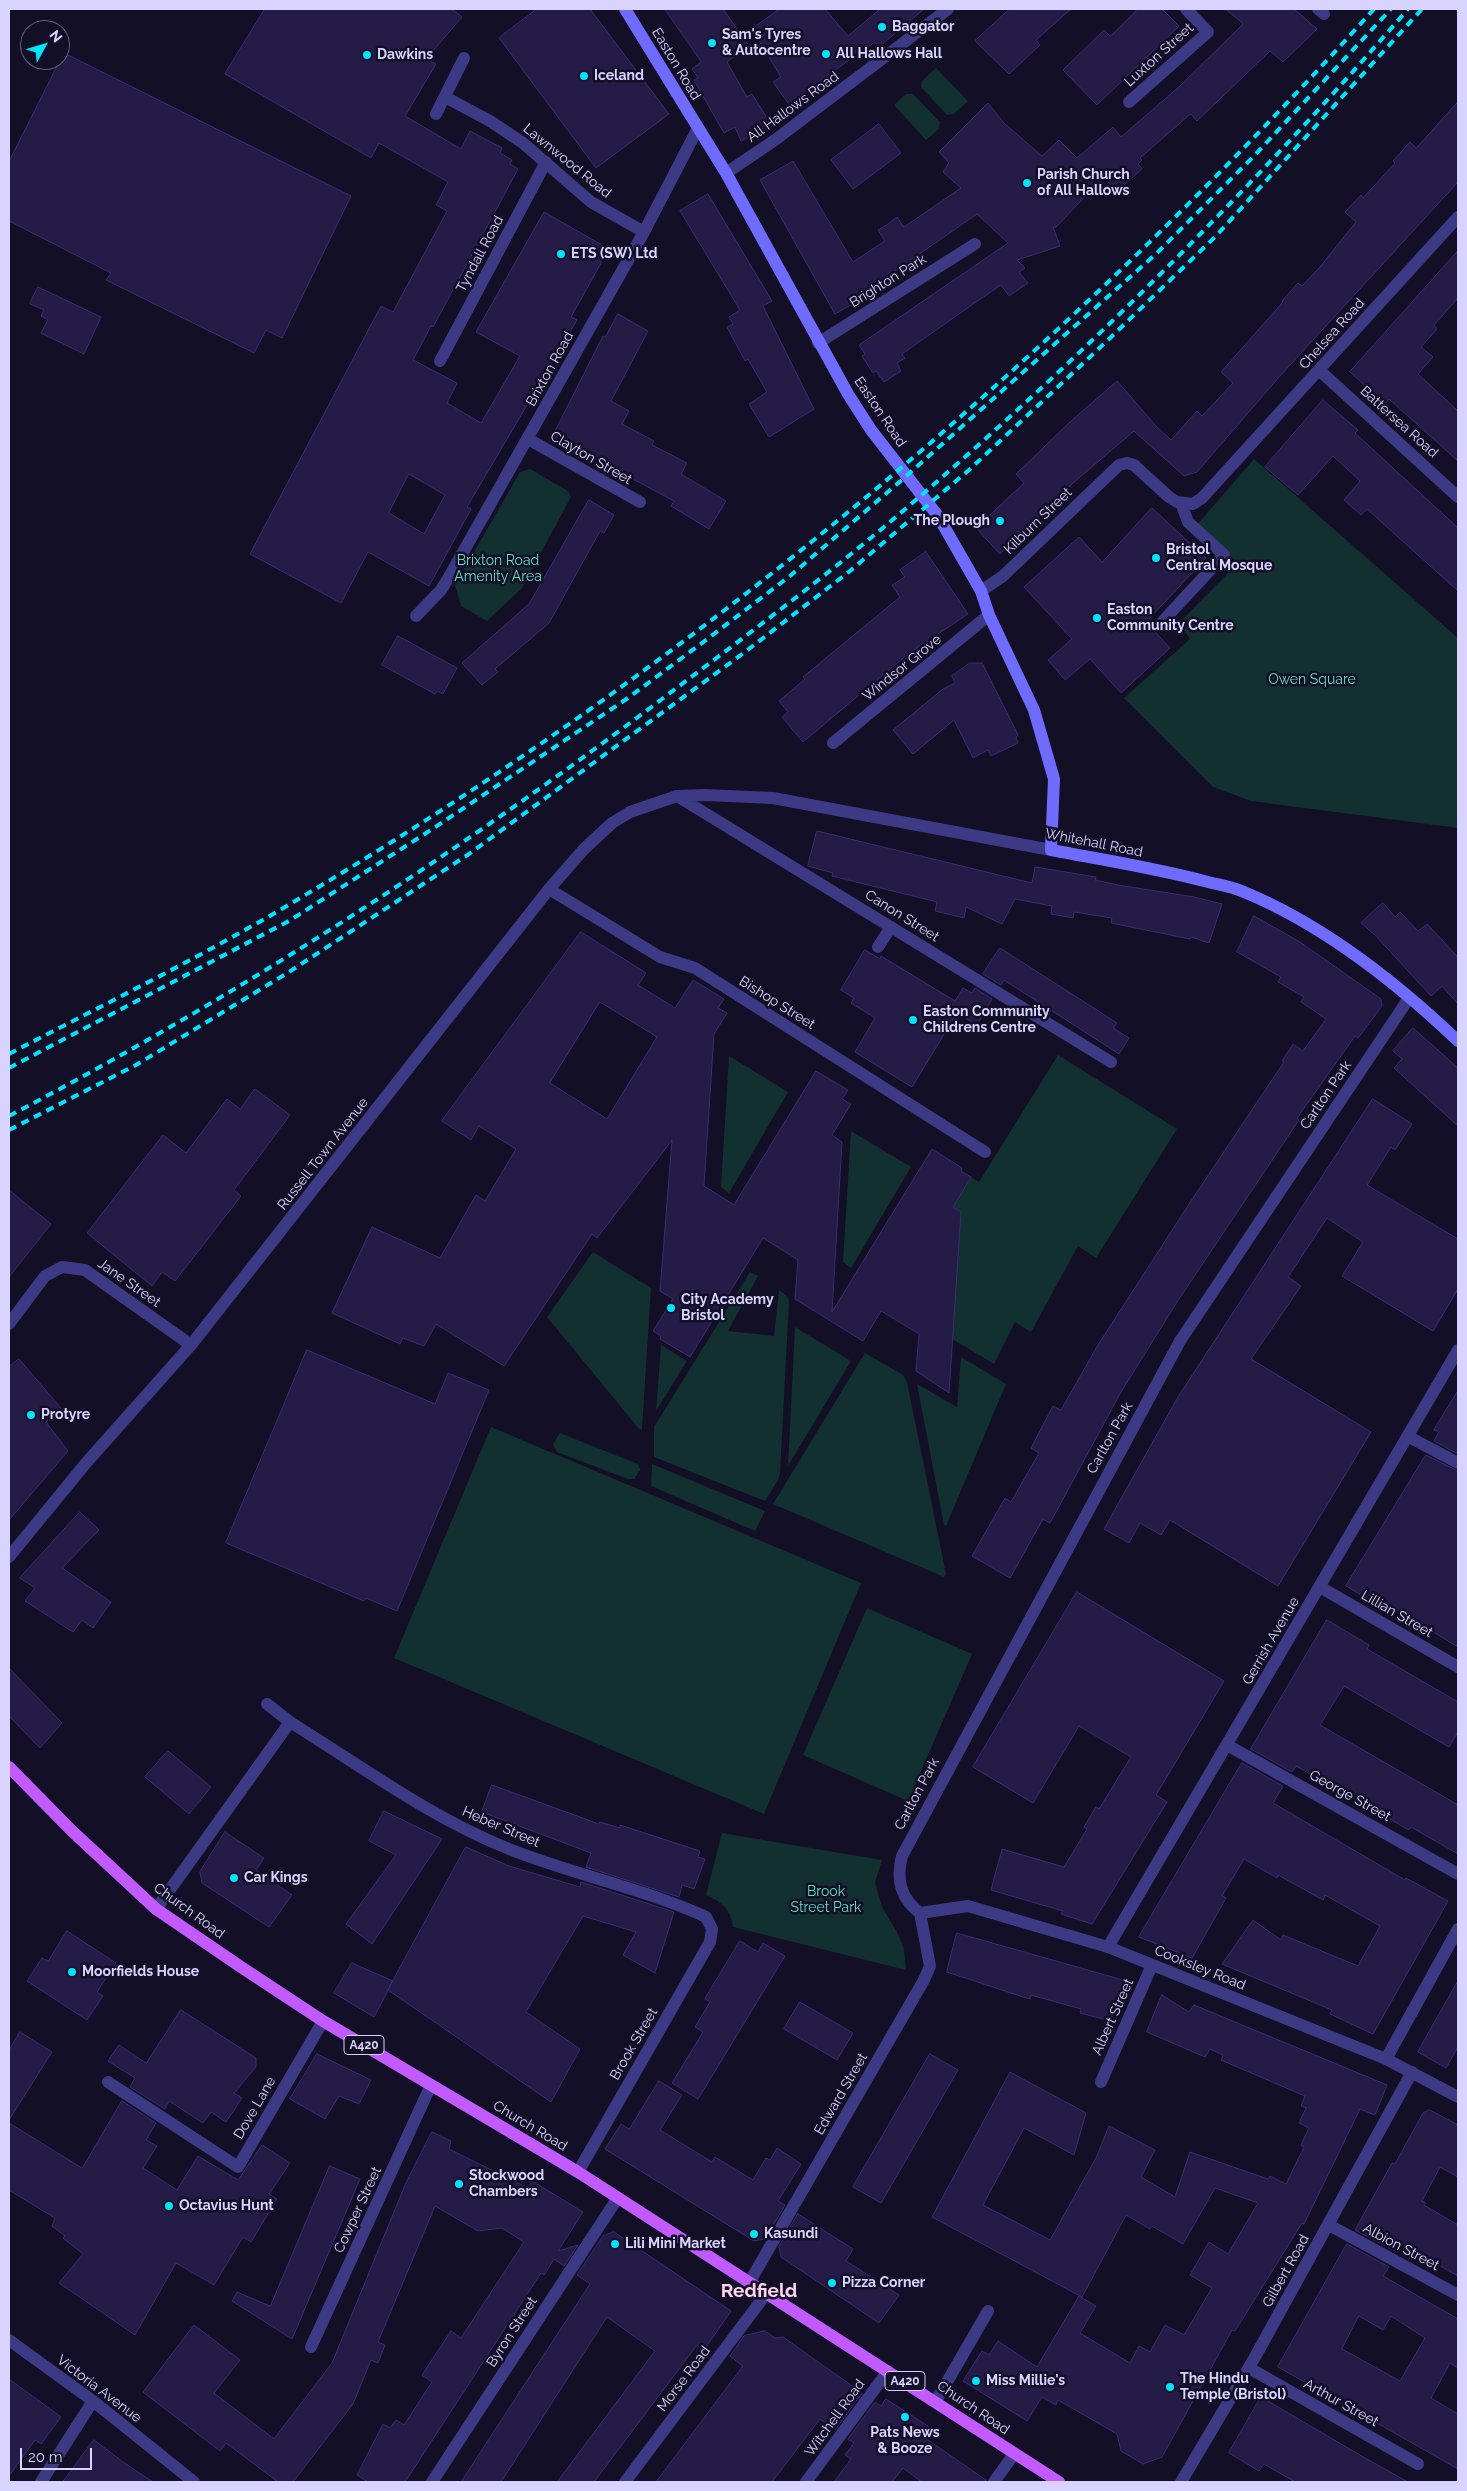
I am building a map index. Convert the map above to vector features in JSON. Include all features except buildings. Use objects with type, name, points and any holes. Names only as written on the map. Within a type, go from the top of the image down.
[{"type":"main road","name":"Easton Road","points":[[625,9],[726,173],[818,342],[871,430],[938,516],[981,591],[989,615],[1034,710],[1054,779],[1051,850]]},
{"type":"main road","name":"Whitehall Road","points":[[1051,850],[1178,874],[1243,892],[1298,919],[1346,948],[1457,1036]]},
{"type":"main road","name":"Church Road","points":[[9,1767],[72,1831],[156,1909],[323,2021],[578,2172],[1059,2482]]},
{"type":"street","name":"All Hallows Road","points":[[726,173],[775,140],[948,9]]},
{"type":"street","name":"Luxton Street","points":[[1129,102],[1208,32],[1186,9]]},
{"type":"street","points":[[436,114],[464,58]]},
{"type":"street","name":"Lawnwood Road","points":[[445,97],[523,143],[591,202],[644,232]]},
{"type":"street","name":"Brixton Road","points":[[416,616],[441,590],[644,232],[698,128]]},
{"type":"street","name":"Tyndall Road","points":[[440,361],[546,162]]},
{"type":"street","name":"Chelsea Road","points":[[1181,503],[1193,504],[1228,471],[1458,217]]},
{"type":"street","name":"Brighton Park","points":[[818,342],[975,244]]},
{"type":"street","name":"Battersea Road","points":[[1319,370],[1458,497]]},
{"type":"street","name":"Clayton Street","points":[[528,439],[640,502]]},
{"type":"street","name":"Kilburn Street","points":[[981,591],[1003,576],[1113,469],[1127,463],[1134,465],[1169,497],[1181,503]]},
{"type":"street","points":[[1163,621],[1224,555],[1188,522],[1181,503]]},
{"type":"street","name":"Windsor Grove","points":[[833,743],[989,615]]},
{"type":"street","name":"Whitehall Road","points":[[677,796],[773,798],[1051,850]]},
{"type":"street","name":"Russell Town Avenue","points":[[9,1557],[86,1463],[191,1345],[549,889],[584,849],[612,823],[630,812],[677,796]]},
{"type":"street","name":"Canon Street","points":[[677,796],[1111,1062]]},
{"type":"street","name":"Bishop Street","points":[[549,889],[660,957],[695,968],[985,1152]]},
{"type":"street","points":[[878,947],[891,928]]},
{"type":"street","name":"Carlton Park","points":[[920,1912],[906,1899],[899,1884],[898,1869],[911,1839],[1180,1341],[1409,998]]},
{"type":"street","name":"Jane Street","points":[[9,1324],[44,1276],[62,1267],[85,1270],[191,1345]]},
{"type":"street","name":"Gerrish Avenue","points":[[1108,1946],[1409,1437],[1458,1350]]},
{"type":"street","points":[[1409,1437],[1458,1463]]},
{"type":"street","name":"Lillian Street","points":[[1320,1587],[1458,1667]]},
{"type":"street","name":"Heber Street","points":[[267,1704],[290,1722],[448,1820],[509,1850],[692,1910],[706,1917],[712,1929]]},
{"type":"street","points":[[156,1909],[290,1722]]},
{"type":"street","name":"George Street","points":[[1227,1745],[1458,1874]]},
{"type":"street","name":"Cooksley Road","points":[[920,1912],[968,1906],[1108,1946],[1386,2059],[1458,2097]]},
{"type":"street","name":"Edward Street","points":[[749,2283],[924,1980],[930,1966],[920,1912]]},
{"type":"street","points":[[1386,2059],[1458,1928]]},
{"type":"street","name":"Brook Street","points":[[578,2172],[710,1942],[712,1929]]},
{"type":"street","name":"Albert Street","points":[[1101,2082],[1152,1965]]},
{"type":"street","name":"Dove Lane","points":[[108,2082],[238,2167],[323,2021]]},
{"type":"street","name":"Gilbert Road","points":[[1181,2482],[1249,2368],[1329,2226],[1412,2072]]},
{"type":"street","name":"Cowper Street","points":[[311,2347],[431,2086]]},
{"type":"street","name":"Byron Street","points":[[432,2482],[617,2198]]},
{"type":"street","name":"Albion Street","points":[[1329,2226],[1458,2296]]},
{"type":"street","name":"Morse Road","points":[[626,2482],[766,2294]]},
{"type":"street","points":[[936,2401],[988,2311]]},
{"type":"street","name":"Victoria Avenue","points":[[9,2340],[92,2401],[194,2482]]},
{"type":"street","name":"Arthur Street","points":[[1249,2368],[1418,2464]]},
{"type":"street","name":"Witchell Road","points":[[806,2482],[888,2371]]},
{"type":"street","points":[[41,2482],[92,2401]]},
{"type":"street","points":[[994,2482],[1014,2454]]},
{"type":"green space","points":[[936,68],[968,101],[954,114],[947,115],[921,87],[922,81]]},
{"type":"green space","points":[[906,94],[913,94],[940,122],[939,129],[926,140],[894,105]]},
{"type":"green space","name":"Owen Square","points":[[1254,459],[1458,638],[1458,828],[1251,801],[1213,787],[1124,698],[1190,639],[1179,623],[1238,563],[1196,526]]},
{"type":"green space","name":"Brixton Road Amenity Area","points":[[530,469],[568,491],[571,497],[522,588],[487,621],[461,606],[455,585],[520,472]]},
{"type":"green space","points":[[1058,1055],[1177,1129],[1096,1258],[1078,1246],[1031,1332],[1015,1322],[994,1364],[952,1339],[961,1212],[953,1207],[971,1177],[979,1182]]},
{"type":"green space","points":[[729,1056],[788,1092],[729,1193],[721,1187]]},
{"type":"green space","points":[[851,1131],[911,1167],[851,1268],[843,1262]]},
{"type":"green space","points":[[593,1252],[651,1288],[642,1429],[640,1430],[547,1317]]},
{"type":"green space","points":[[750,1272],[758,1276],[728,1331],[774,1336],[779,1290],[787,1296],[789,1302],[780,1473],[778,1480],[765,1501],[654,1457],[654,1427]]},
{"type":"green space","points":[[795,1327],[851,1361],[788,1466]]},
{"type":"green space","points":[[661,1345],[687,1361],[656,1411]]},
{"type":"green space","points":[[865,1353],[903,1375],[907,1382],[946,1574],[944,1577],[773,1504]]},
{"type":"green space","points":[[961,1357],[1006,1384],[946,1526],[944,1525],[917,1384],[957,1407]]},
{"type":"green space","points":[[491,1427],[861,1583],[764,1814],[394,1658]]},
{"type":"green space","points":[[560,1433],[638,1464],[640,1470],[634,1479],[628,1479],[557,1452],[553,1444]]},
{"type":"green space","points":[[652,1464],[765,1511],[755,1531],[651,1486]]},
{"type":"green space","points":[[867,1608],[972,1654],[908,1801],[803,1755]]},
{"type":"green space","name":"Brook Street Park","points":[[722,1833],[882,1860],[875,1883],[882,1907],[897,1932],[904,1949],[906,1970],[733,1927],[725,1907],[706,1895]]},
{"type":"railway","points":[[9,1054],[251,927],[436,814],[582,715],[725,610],[864,499],[998,384],[1128,263],[1253,138],[1374,9]]},
{"type":"railway","points":[[9,1068],[289,921],[434,828],[628,698],[790,576],[903,479],[1157,253],[1254,156],[1391,9]]},
{"type":"railway","points":[[9,1116],[179,1022],[344,921],[425,868],[584,757],[834,568],[890,522],[1027,401],[1159,276],[1286,145],[1408,9]]},
{"type":"railway","points":[[9,1130],[136,1065],[289,972],[469,854],[745,652],[850,571],[969,470],[1216,236],[1422,9]]},
{"type":"place","name":"Baggator","points":[[882,27]]},
{"type":"place","name":"Sam's Tyres & Autocentre","points":[[712,43]]},
{"type":"place","name":"All Hallows Hall","points":[[826,54]]},
{"type":"place","name":"Dawkins","points":[[367,55]]},
{"type":"place","name":"Iceland","points":[[584,76]]},
{"type":"place","name":"Parish Church of All Hallows","points":[[1027,183]]},
{"type":"place","name":"ETS (SW) Ltd","points":[[561,254]]},
{"type":"place","name":"The Plough","points":[[1000,521]]},
{"type":"place","name":"Bristol Central Mosque","points":[[1156,558]]},
{"type":"place","name":"Easton Community Centre","points":[[1097,618]]},
{"type":"place","name":"Easton Community Childrens Centre","points":[[913,1020]]},
{"type":"place","name":"City Academy Bristol","points":[[671,1308]]},
{"type":"place","name":"Protyre","points":[[31,1415]]},
{"type":"place","name":"Car Kings","points":[[234,1878]]},
{"type":"place","name":"Moorfields House","points":[[72,1972]]},
{"type":"place","name":"Stockwood Chambers","points":[[459,2184]]},
{"type":"place","name":"Octavius Hunt","points":[[169,2206]]},
{"type":"place","name":"Kasundi","points":[[754,2234]]},
{"type":"place","name":"Lili Mini Market","points":[[615,2244]]},
{"type":"place","name":"Pizza Corner","points":[[832,2283]]},
{"type":"place","name":"Miss Millie's","points":[[976,2381]]},
{"type":"place","name":"The Hindu Temple (Bristol)","points":[[1170,2387]]},
{"type":"place","name":"Pats News & Booze","points":[[905,2417]]},
{"type":"district","name":"Redfield","points":[[759,2291]]}]
